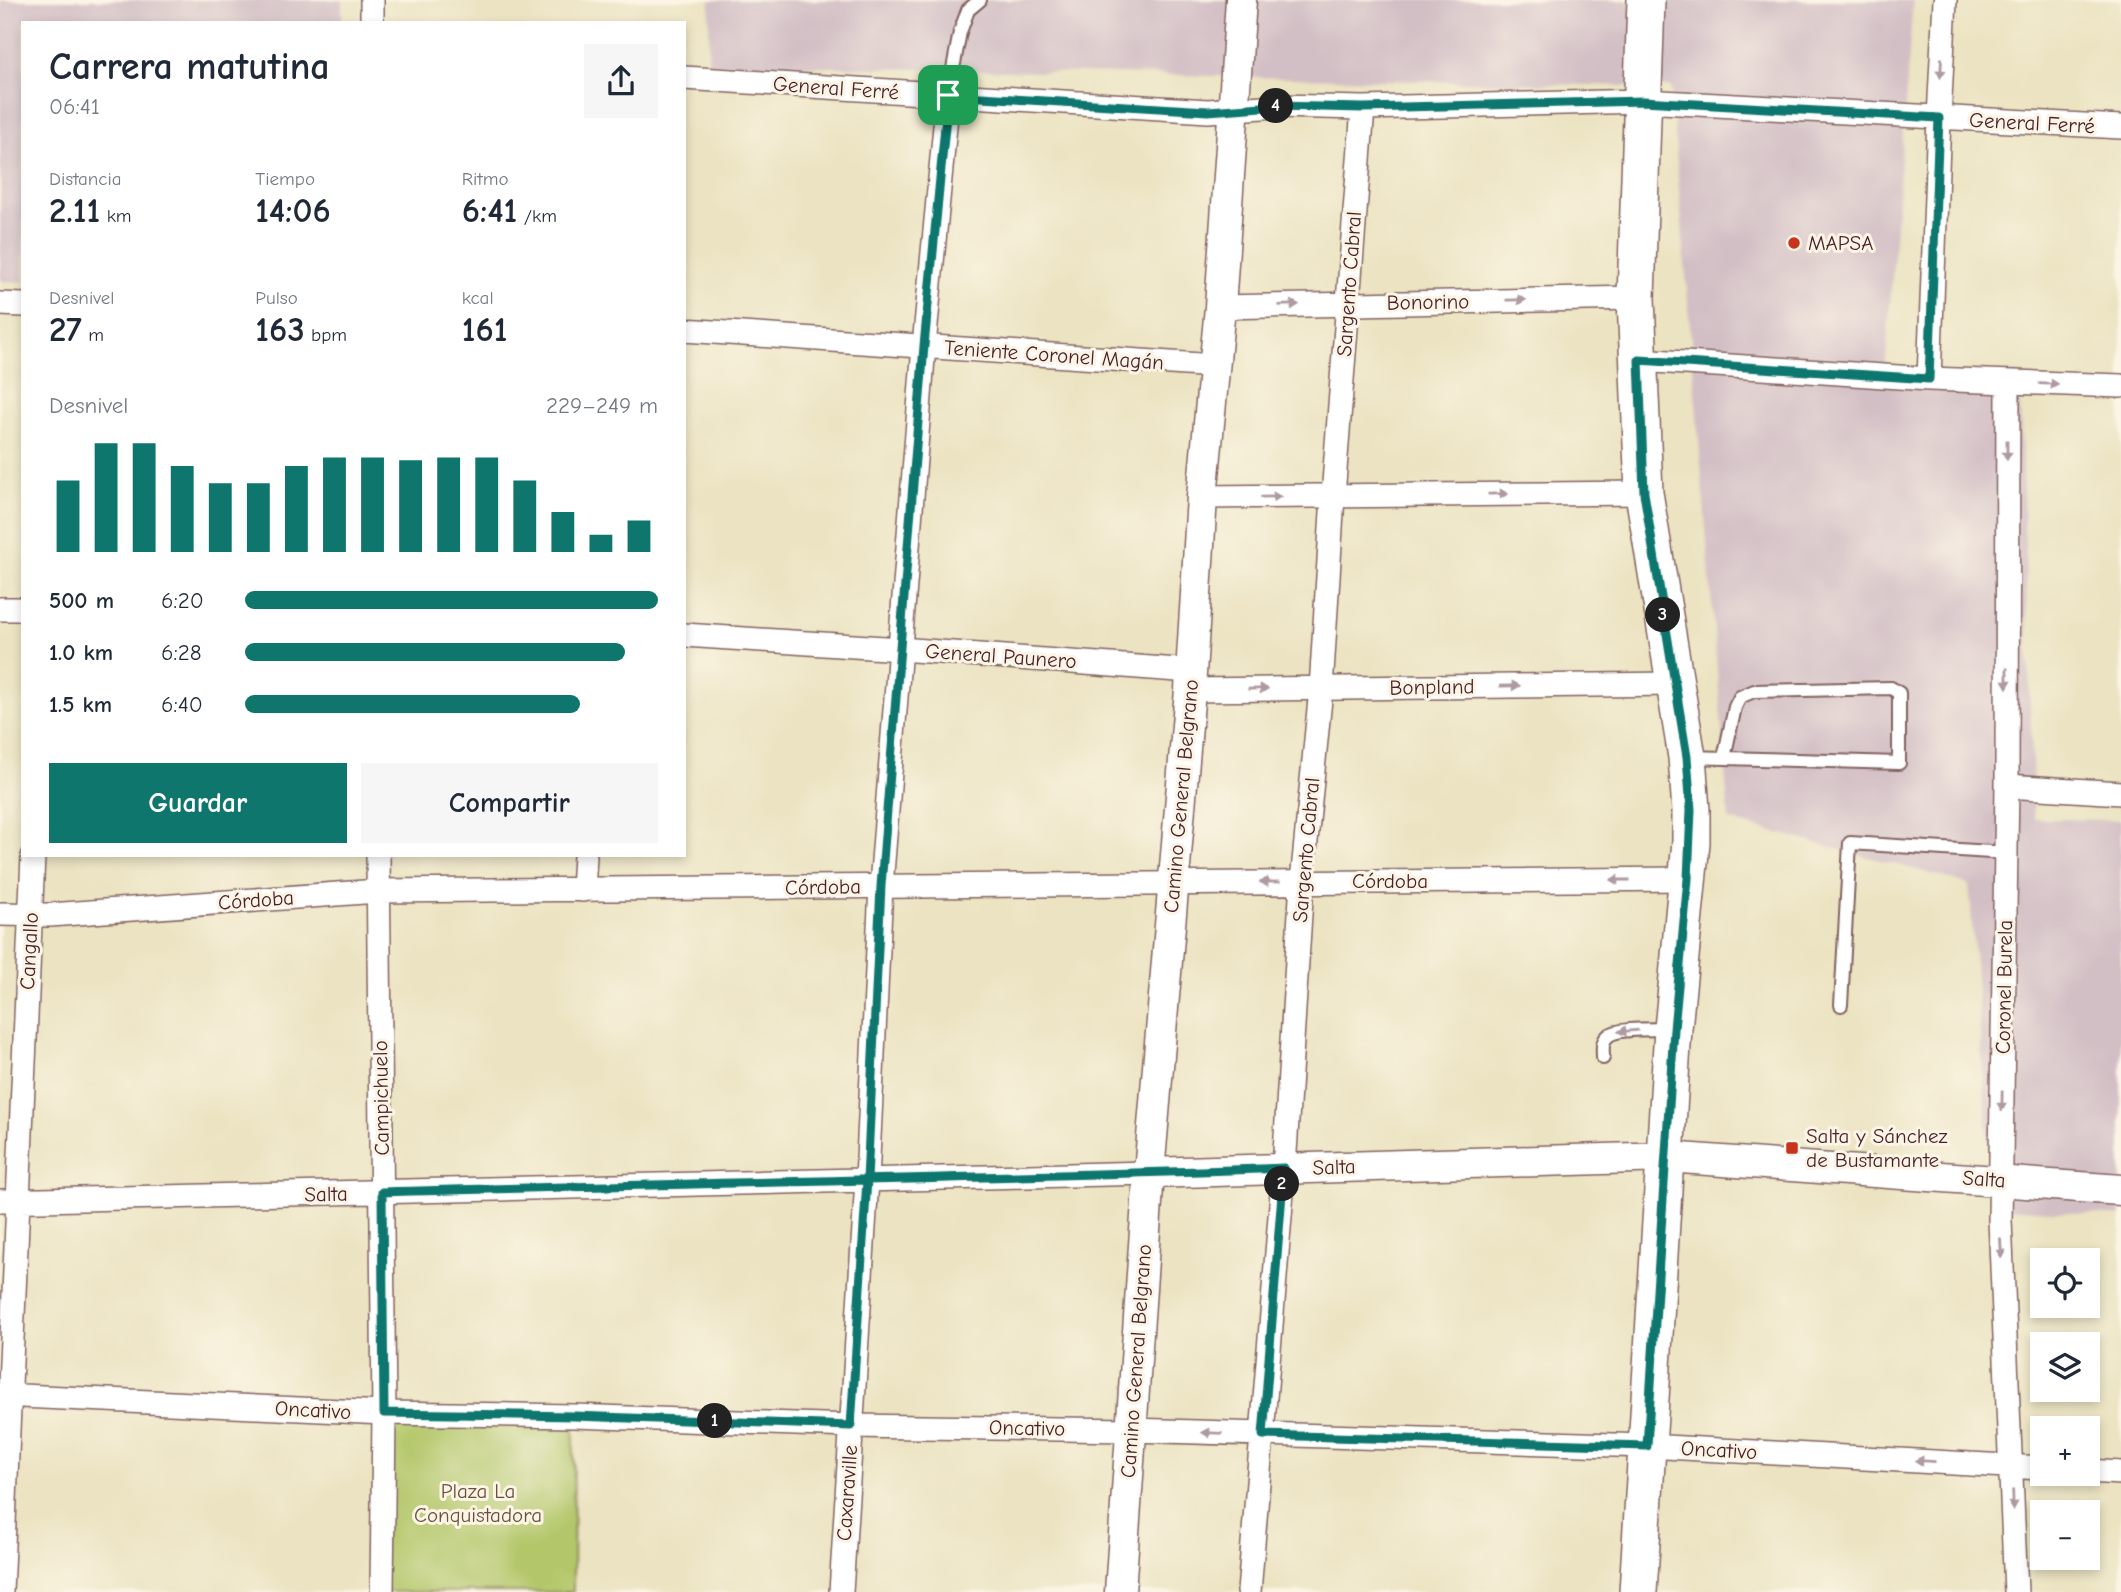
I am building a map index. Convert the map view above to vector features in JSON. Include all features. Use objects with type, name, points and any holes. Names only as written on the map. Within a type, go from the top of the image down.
[{"type":"main road","points":[[1638,1592],[1674,1029],[1688,879],[1691,810],[1687,757],[1644,493],[1636,298],[1646,0]]},
{"type":"street","points":[[372,0],[372,21]]},
{"type":"street","name":"Camino General Belgrano","points":[[1119,1592],[1149,1173],[1191,680],[1202,498],[1220,307],[1241,0]]},
{"type":"street","points":[[1929,379],[1945,0]]},
{"type":"street","name":"General Ferré","points":[[686,78],[1208,111],[1276,106],[1363,108],[1643,101],[2121,127]]},
{"type":"street","name":"Caxaraville","points":[[841,1592],[867,1180],[881,886],[924,346],[948,95]]},
{"type":"street","name":"Sargento Cabral","points":[[1249,1592],[1284,1168],[1302,881],[1321,688],[1363,108]]},
{"type":"street","name":"Bonorino","points":[[1220,307],[1636,298]]},
{"type":"street","points":[[0,304],[21,304]]},
{"type":"street","name":"Teniente Coronel Magán","points":[[686,330],[1215,366]]},
{"type":"street","points":[[1639,360],[1929,379],[2121,386]]},
{"type":"street","name":"Coronel Burela","points":[[2008,382],[2007,786],[2000,1220],[2016,1592]]},
{"type":"street","points":[[1202,498],[1644,493]]},
{"type":"street","points":[[0,609],[21,609]]},
{"type":"street","name":"General Paunero","points":[[686,635],[900,649],[1191,680]]},
{"type":"street","name":"Bonpland","points":[[1191,680],[1321,688],[1674,684]]},
{"type":"street","points":[[2007,786],[2121,793]]},
{"type":"street","name":"Cangallo","points":[[1,1592],[9,1202],[33,857]]},
{"type":"street","name":"Campichuelo","points":[[378,857],[384,1413],[382,1592]]},
{"type":"street","points":[[583,890],[585,857]]},
{"type":"street","name":"Córdoba","points":[[0,914],[31,915],[379,891],[1688,879]]},
{"type":"street","name":"Salta","points":[[9,1202],[1149,1173],[1606,1151],[2121,1190]]},
{"type":"street","name":"Oncativo","points":[[5,1395],[384,1413],[574,1416],[851,1426],[1131,1430],[1647,1446],[2030,1467]]},
{"type":"street","points":[[2100,1472],[2121,1473]]},
{"type":"lane","points":[[948,95],[960,32],[968,10],[980,0]]},
{"type":"lane","points":[[1687,757],[1899,763],[1899,693],[1891,688],[1754,691],[1740,697],[1735,707],[1724,758]]},
{"type":"lane","points":[[1840,1005],[1850,843],[2006,853]]},
{"type":"lane","points":[[1603,1058],[1602,1044],[1608,1035],[1618,1031],[1674,1029]]},
{"type":"shaded area","points":[[0,0],[342,0],[342,21],[21,21],[21,282],[0,281]]},
{"type":"shaded area","points":[[710,0],[1913,0],[1884,385],[2019,373],[2034,819],[2121,820],[2121,1216],[1993,1207],[1969,884],[1729,820],[1671,87],[708,64]]},
{"type":"green space","name":"Plaza La Conquistadora","points":[[384,1413],[574,1416],[573,1592],[382,1592]]},
{"type":"place","name":"MAPSA","points":[[1794,243]]},
{"type":"place","name":"Salta y Sánchez de Bustamante","points":[[1792,1148]]},
{"type":"route","points":[[948,95],[924,346],[881,886],[867,1180],[851,1426],[574,1416],[384,1413],[382,1192],[867,1180],[1149,1173],[1284,1168],[1263,1435],[1647,1446],[1674,1029],[1691,842],[1691,810],[1687,757],[1644,493],[1639,360],[1929,379],[1939,118],[1643,101],[1363,108],[1276,106],[1208,111],[948,95]]}]
